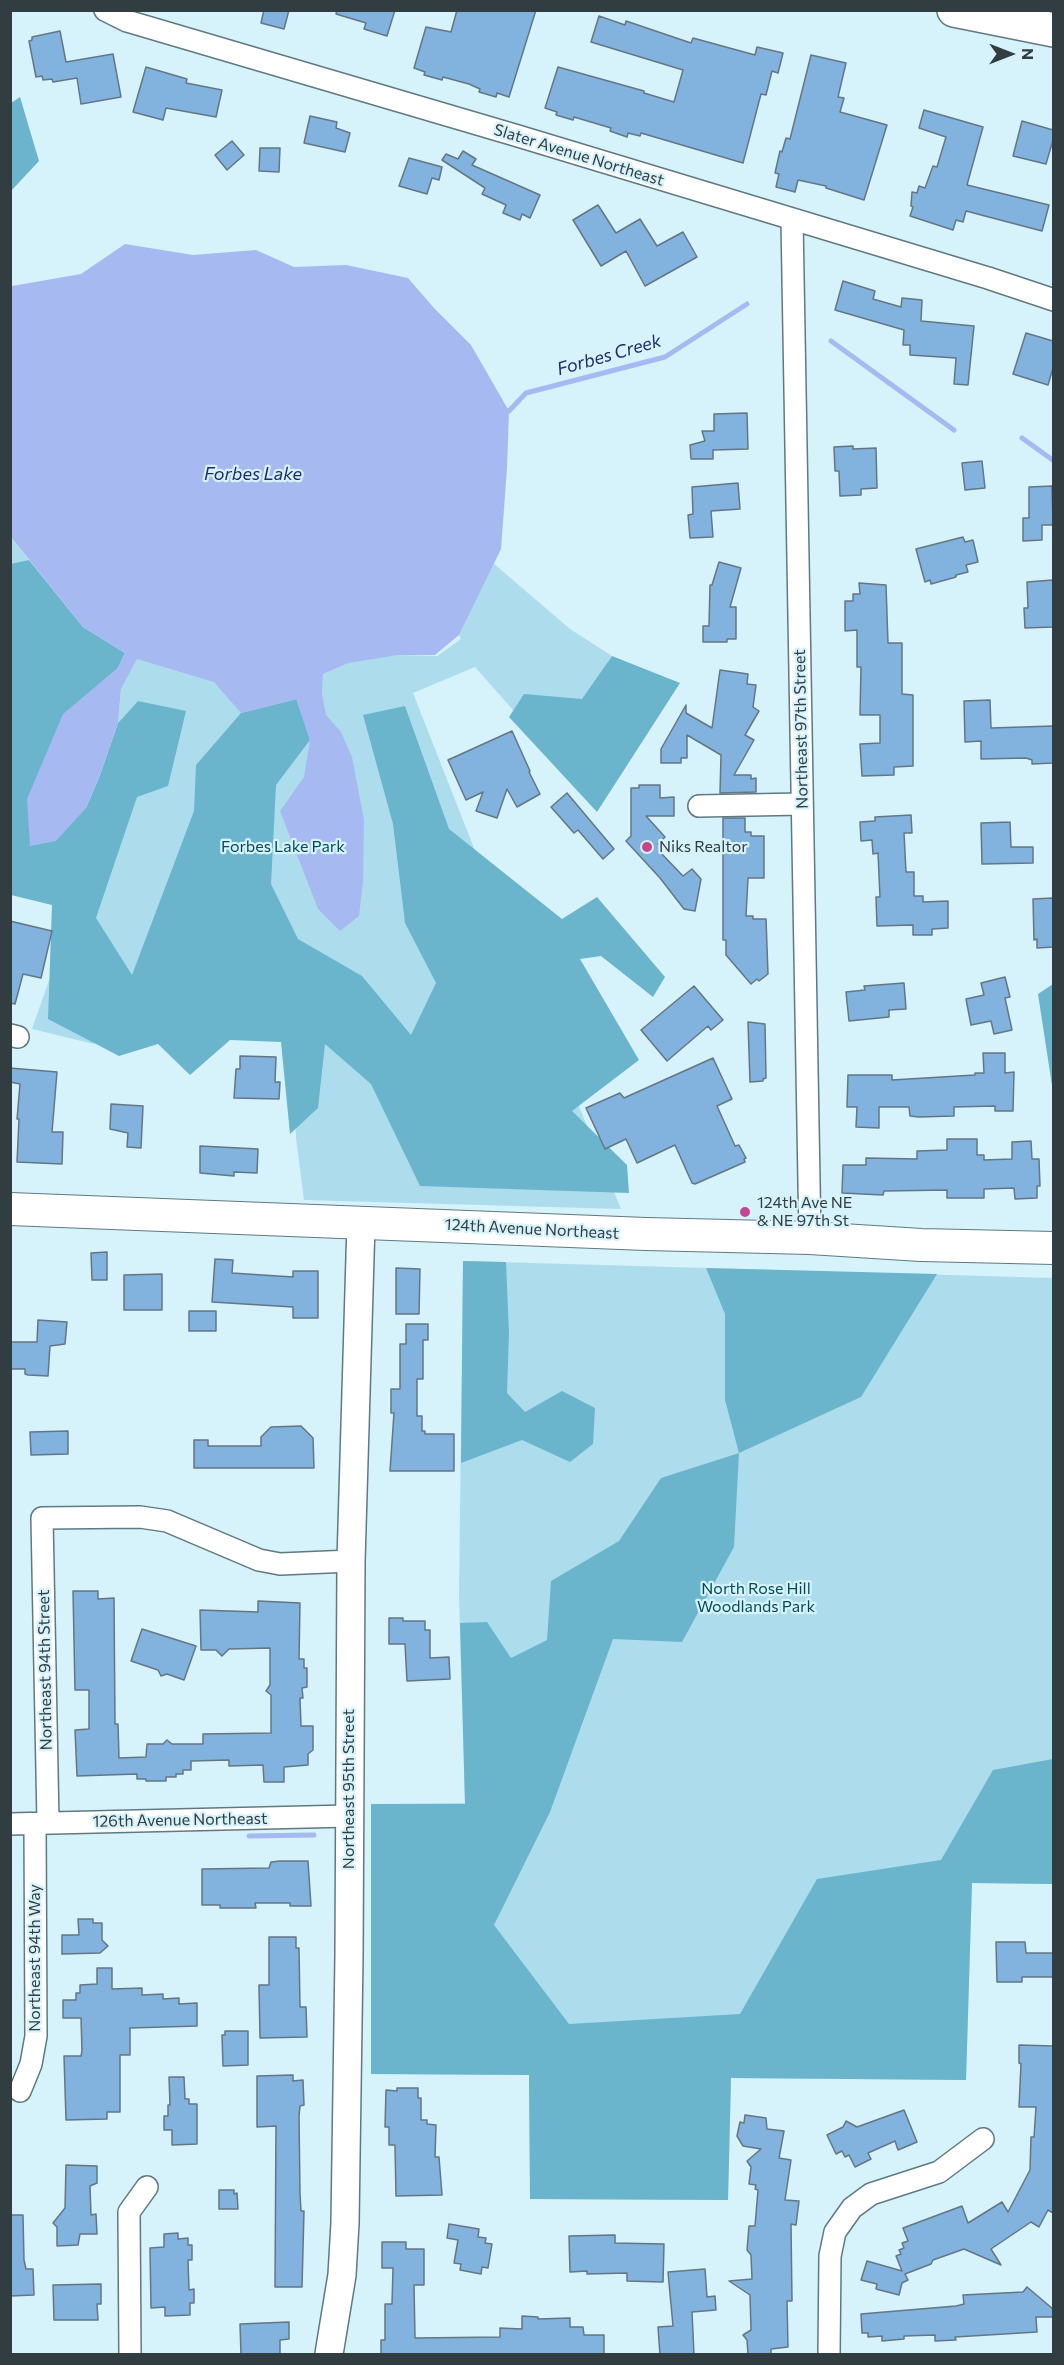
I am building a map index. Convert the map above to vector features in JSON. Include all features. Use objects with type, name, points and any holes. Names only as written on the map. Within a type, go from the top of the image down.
[{"type":"highway","points":[[954,10],[1053,30]]},
{"type":"main road","name":"124th Avenue Northeast","points":[[10,1209],[646,1234],[810,1238],[921,1245],[1053,1248]]},
{"type":"street","name":"Slater Avenue Northeast","points":[[105,10],[137,24],[977,274],[1053,300]]},
{"type":"street","name":"Northeast 97th Street","points":[[792,220],[810,1238]]},
{"type":"street","points":[[699,806],[802,804]]},
{"type":"street","name":"Northeast 95th Street","points":[[329,2355],[342,2275],[345,2223],[351,1561],[361,1223]]},
{"type":"street","name":"Northeast 94th Street","points":[[42,1823],[42,1518],[140,1517],[167,1521],[259,1560],[280,1564],[351,1561]]},
{"type":"street","name":"126th Avenue Northeast","points":[[10,1824],[349,1816]]},
{"type":"street","name":"Northeast 94th Way","points":[[20,2091],[31,2064],[36,2036],[42,1823]]},
{"type":"street","points":[[829,2355],[830,2256],[835,2232],[852,2208],[871,2194],[939,2172],[983,2139]]},
{"type":"street","points":[[130,2355],[129,2212],[147,2187]]},
{"type":"green space","points":[[11,537],[29,560],[11,564]]},
{"type":"green space","name":"Forbes Lake Park","points":[[486,557],[570,629],[612,656],[608,661],[594,802],[475,667],[413,693],[496,904],[621,1209],[304,1200],[296,1138],[292,1027],[113,1005],[94,1044],[32,1029],[146,703],[138,701],[118,723],[121,689],[137,658],[201,677],[398,655],[437,656],[461,639],[459,635],[467,618]]},
{"type":"green space","name":"North Rose Hill Woodlands Park","points":[[463,1261],[1053,1278],[1053,1884],[972,1883],[966,2080],[731,2078],[728,2200],[530,2199],[529,2075],[371,2074],[371,1804],[465,1803],[459,1595]]},
{"type":"shaded area","points":[[20,97],[39,161],[11,191],[11,103]]},
{"type":"shaded area","points":[[29,560],[83,627],[125,653],[118,668],[63,715],[86,808],[118,723],[138,701],[186,711],[168,786],[137,797],[96,918],[132,975],[194,811],[196,765],[241,713],[297,699],[310,740],[276,785],[271,884],[298,939],[362,976],[411,1035],[436,983],[405,923],[393,824],[363,715],[405,706],[449,829],[562,919],[597,897],[665,977],[653,997],[601,956],[580,959],[639,1060],[572,1111],[627,1165],[629,1193],[420,1186],[371,1084],[325,1044],[318,1108],[290,1134],[281,1042],[230,1040],[190,1075],[158,1044],[119,1056],[48,1019],[52,905],[11,895],[10,564]]},
{"type":"shaded area","points":[[612,656],[680,683],[597,812],[509,717],[524,694],[582,699]]},
{"type":"shaded area","points":[[1053,984],[1053,1092],[1038,994]]},
{"type":"shaded area","points":[[463,1261],[506,1262],[509,1333],[507,1393],[525,1412],[562,1391],[595,1408],[593,1444],[570,1462],[522,1440],[461,1463]]},
{"type":"shaded area","points":[[706,1268],[937,1274],[861,1397],[739,1453],[725,1400],[725,1314]]},
{"type":"shaded area","points":[[739,1453],[734,1547],[682,1642],[613,1639],[550,1812],[494,1925],[569,2024],[740,2014],[817,1879],[941,1860],[993,1770],[1053,1759],[1053,1884],[972,1883],[966,2080],[731,2078],[728,2200],[530,2199],[529,2075],[371,2074],[371,1804],[465,1804],[460,1623],[487,1622],[511,1658],[547,1640],[551,1581],[619,1541],[661,1478]]},
{"type":"water","name":"Forbes Lake","points":[[125,244],[193,255],[256,250],[294,267],[346,265],[408,278],[471,345],[509,411],[501,549],[459,635],[435,655],[398,655],[348,663],[323,674],[322,694],[326,715],[341,732],[352,757],[364,820],[363,882],[359,916],[340,931],[318,909],[280,811],[304,777],[310,740],[296,699],[241,713],[214,682],[137,659],[121,689],[118,723],[86,808],[56,841],[30,846],[27,799],[63,714],[118,668],[125,653],[83,627],[11,537],[11,290],[12,286],[81,274]]},
{"type":"building","points":[[264,10],[289,10],[284,29],[261,23]]},
{"type":"building","points":[[337,10],[395,10],[387,36],[364,29],[366,23],[336,14]]},
{"type":"building","points":[[457,10],[536,10],[509,97],[497,93],[496,97],[479,92],[480,89],[469,84],[424,75],[425,72],[414,68],[426,27],[451,32]]},
{"type":"building","points":[[599,16],[625,25],[626,21],[691,43],[693,38],[755,55],[757,47],[783,53],[778,73],[772,71],[766,95],[761,94],[743,163],[641,133],[640,136],[628,133],[627,137],[610,131],[611,128],[574,117],[573,120],[556,115],[557,112],[545,108],[558,67],[644,91],[644,93],[674,102],[683,70],[591,42]]},
{"type":"building","points":[[60,31],[66,62],[113,54],[121,97],[81,104],[77,78],[53,82],[52,79],[43,80],[42,76],[36,77],[29,41],[32,37]]},
{"type":"building","points":[[811,55],[846,63],[838,97],[844,98],[840,112],[887,125],[864,200],[826,188],[826,186],[798,180],[795,192],[776,187],[779,174],[775,173],[780,151],[782,152],[786,138],[790,139]]},
{"type":"building","points":[[146,67],[187,79],[186,83],[222,90],[216,117],[166,108],[163,120],[133,112]]},
{"type":"building","points":[[924,110],[983,127],[967,185],[1049,205],[1042,231],[966,211],[963,222],[956,220],[953,230],[910,216],[913,207],[911,206],[912,192],[917,193],[919,186],[925,188],[933,166],[937,167],[946,137],[919,128]]},
{"type":"building","points":[[310,116],[337,122],[336,128],[350,133],[345,152],[304,143]]},
{"type":"building","points":[[1022,121],[1053,130],[1053,140],[1046,164],[1013,156]]},
{"type":"building","points":[[232,141],[244,155],[227,170],[215,155]]},
{"type":"building","points":[[260,148],[280,148],[279,172],[259,171]]},
{"type":"building","points":[[463,151],[476,159],[472,165],[540,195],[530,218],[522,214],[520,220],[503,213],[506,205],[482,194],[485,188],[442,160],[446,154],[458,159]]},
{"type":"building","points":[[409,158],[442,167],[439,180],[432,178],[427,194],[399,186]]},
{"type":"building","points":[[598,205],[616,233],[640,219],[657,246],[683,232],[697,257],[645,286],[626,251],[601,266],[573,220]]},
{"type":"building","points":[[843,281],[875,291],[873,299],[901,307],[902,298],[922,300],[921,321],[974,326],[968,385],[954,384],[956,358],[910,355],[910,345],[903,345],[904,330],[835,310]]},
{"type":"building","points":[[1026,333],[1053,341],[1053,368],[1048,385],[1013,374]]},
{"type":"building","points":[[747,413],[748,449],[713,450],[713,459],[691,459],[690,445],[705,441],[702,431],[714,431],[714,414]]},
{"type":"building","points":[[853,446],[853,449],[876,448],[877,488],[861,489],[861,495],[840,496],[839,471],[835,471],[834,447]]},
{"type":"building","points":[[982,461],[985,488],[965,490],[962,463]]},
{"type":"building","points":[[738,483],[740,509],[711,511],[713,537],[690,538],[688,515],[693,514],[692,487]]},
{"type":"building","points":[[1052,486],[1053,525],[1042,525],[1042,540],[1023,541],[1023,518],[1029,518],[1029,487]]},
{"type":"building","points":[[963,537],[965,542],[973,540],[978,562],[966,565],[968,572],[956,575],[956,577],[931,584],[930,580],[925,582],[916,549]]},
{"type":"building","points":[[719,562],[741,568],[730,607],[736,607],[736,639],[727,639],[727,642],[703,642],[703,626],[709,626],[710,585],[712,585]]},
{"type":"building","points":[[1053,580],[1053,627],[1025,628],[1024,608],[1028,608],[1027,582]]},
{"type":"building","points":[[859,583],[886,585],[888,643],[902,643],[902,694],[913,695],[913,766],[894,767],[894,775],[862,776],[860,744],[880,743],[880,715],[860,715],[861,667],[857,667],[857,630],[845,631],[845,601],[853,601],[853,594],[860,594]]},
{"type":"building","points":[[720,670],[748,674],[747,684],[756,685],[753,707],[759,711],[745,735],[754,740],[734,775],[751,775],[751,779],[756,778],[756,792],[720,793],[721,755],[687,735],[687,758],[681,758],[681,763],[661,763],[661,749],[686,705],[686,713],[712,728]]},
{"type":"building","points":[[990,700],[991,728],[1053,726],[1053,763],[1032,764],[1032,760],[1026,758],[981,759],[981,741],[965,742],[964,701]]},
{"type":"building","points":[[512,731],[540,794],[517,807],[507,789],[497,818],[476,811],[483,792],[466,800],[448,760]]},
{"type":"building","points":[[639,785],[660,785],[660,798],[674,797],[674,816],[646,816],[665,837],[658,844],[663,848],[659,851],[683,876],[692,869],[701,879],[695,911],[684,909],[660,878],[626,841],[631,836],[631,788],[639,788]]},
{"type":"building","points":[[567,793],[614,849],[603,859],[578,830],[574,833],[551,807]]},
{"type":"building","points":[[911,815],[912,833],[904,833],[906,872],[914,872],[914,896],[923,896],[923,902],[948,901],[948,928],[932,929],[932,935],[913,935],[913,925],[877,926],[876,897],[880,897],[878,853],[873,854],[872,840],[861,841],[860,822],[875,821],[875,817]]},
{"type":"building","points":[[723,818],[745,818],[745,832],[751,832],[751,836],[764,836],[764,878],[748,878],[746,916],[753,916],[753,919],[766,919],[768,974],[751,984],[726,955],[726,940],[723,940]]},
{"type":"building","points":[[1010,822],[1011,847],[1033,847],[1033,863],[982,864],[981,823]]},
{"type":"building","points":[[1053,898],[1053,947],[1037,948],[1037,939],[1034,940],[1033,899]]},
{"type":"building","points":[[10,921],[52,931],[41,978],[23,974],[15,1004],[10,1003]]},
{"type":"building","points":[[1005,977],[1010,997],[1005,998],[1012,1030],[994,1034],[991,1021],[971,1025],[966,999],[984,995],[981,983]]},
{"type":"building","points":[[904,983],[906,1009],[889,1010],[889,1017],[849,1021],[846,992],[865,990],[864,986]]},
{"type":"building","points":[[694,986],[723,1020],[711,1030],[708,1026],[667,1061],[641,1030]]},
{"type":"building","points":[[748,1022],[765,1024],[766,1078],[763,1081],[750,1082]]},
{"type":"building","points":[[983,1053],[1005,1053],[1005,1073],[1014,1072],[1013,1111],[995,1111],[995,1106],[954,1107],[954,1116],[919,1117],[910,1116],[909,1107],[879,1107],[879,1128],[856,1127],[857,1107],[847,1107],[848,1075],[892,1075],[892,1080],[975,1075],[975,1073],[984,1073]]},
{"type":"building","points":[[240,1056],[276,1057],[275,1082],[280,1082],[279,1099],[234,1098],[236,1069],[240,1069]]},
{"type":"building","points":[[713,1058],[732,1099],[717,1106],[735,1146],[739,1145],[746,1158],[745,1162],[695,1184],[692,1183],[675,1145],[637,1163],[626,1139],[605,1149],[586,1108],[620,1093],[624,1098]]},
{"type":"building","points":[[10,1068],[57,1072],[52,1132],[63,1132],[62,1164],[17,1162],[20,1084],[10,1082]]},
{"type":"building","points":[[111,1104],[143,1106],[141,1148],[127,1147],[128,1133],[110,1129]]},
{"type":"building","points":[[947,1139],[977,1139],[977,1155],[984,1155],[984,1160],[1012,1159],[1012,1142],[1031,1141],[1032,1159],[1039,1159],[1040,1186],[1037,1186],[1037,1198],[1015,1199],[1014,1188],[984,1189],[984,1198],[947,1198],[947,1190],[884,1191],[883,1195],[842,1193],[843,1165],[866,1165],[866,1158],[917,1159],[917,1151],[947,1150]]},
{"type":"building","points":[[200,1146],[258,1149],[257,1173],[234,1172],[234,1176],[200,1173]]},
{"type":"building","points":[[107,1252],[107,1280],[92,1280],[91,1253]]},
{"type":"building","points":[[215,1259],[233,1260],[232,1273],[293,1277],[293,1271],[318,1271],[318,1318],[293,1318],[293,1307],[212,1302]]},
{"type":"building","points":[[396,1268],[420,1269],[419,1314],[396,1314]]},
{"type":"building","points":[[162,1274],[162,1310],[124,1310],[124,1275]]},
{"type":"building","points":[[189,1311],[216,1311],[216,1331],[189,1331]]},
{"type":"building","points":[[38,1320],[67,1322],[65,1344],[50,1346],[48,1376],[28,1375],[25,1374],[25,1369],[10,1369],[10,1342],[37,1342]]},
{"type":"building","points":[[406,1324],[428,1324],[428,1340],[423,1340],[423,1379],[417,1379],[417,1416],[422,1416],[422,1431],[425,1431],[425,1434],[454,1434],[454,1471],[390,1471],[394,1413],[391,1413],[391,1389],[400,1389],[400,1344],[406,1344]]},
{"type":"building","points":[[301,1426],[313,1438],[314,1468],[194,1468],[194,1440],[208,1440],[208,1446],[261,1446],[261,1437],[271,1427]]},
{"type":"building","points":[[68,1431],[68,1454],[31,1455],[30,1432]]},
{"type":"building","points":[[73,1591],[98,1591],[98,1599],[114,1598],[115,1724],[118,1724],[119,1758],[146,1757],[147,1744],[163,1744],[167,1740],[172,1744],[203,1744],[203,1734],[271,1733],[271,1695],[266,1691],[270,1685],[270,1648],[229,1649],[222,1656],[216,1650],[201,1650],[200,1610],[258,1612],[258,1601],[300,1603],[299,1659],[304,1659],[304,1668],[307,1668],[307,1687],[302,1688],[303,1698],[300,1698],[301,1726],[313,1726],[313,1750],[308,1754],[308,1765],[284,1767],[284,1782],[264,1782],[263,1765],[229,1766],[229,1760],[191,1761],[191,1770],[183,1770],[183,1774],[176,1774],[176,1777],[166,1777],[166,1781],[137,1779],[137,1774],[77,1776],[75,1730],[89,1729],[89,1690],[75,1690]]},
{"type":"building","points":[[389,1618],[403,1618],[403,1621],[425,1621],[425,1630],[430,1630],[430,1658],[449,1657],[450,1679],[407,1681],[405,1644],[389,1644]]},
{"type":"building","points":[[142,1629],[196,1646],[184,1680],[167,1674],[161,1676],[158,1670],[131,1661]]},
{"type":"building","points":[[308,1861],[311,1906],[290,1906],[290,1903],[255,1903],[256,1908],[220,1908],[220,1905],[202,1905],[202,1869],[269,1868],[271,1862]]},
{"type":"building","points":[[78,1919],[93,1919],[93,1923],[102,1923],[102,1940],[108,1946],[100,1953],[62,1954],[62,1935],[79,1935]]},
{"type":"building","points":[[269,1937],[296,1937],[296,1948],[299,1948],[300,2007],[306,2007],[307,2037],[260,2038],[259,1985],[269,1985]]},
{"type":"building","points":[[996,1942],[1025,1942],[1026,1953],[1053,1953],[1053,1977],[1022,1977],[1022,1982],[997,1982]]},
{"type":"building","points":[[97,1968],[112,1968],[112,1989],[142,1988],[142,1995],[163,1994],[163,1999],[179,1998],[179,2004],[197,2003],[197,2026],[130,2028],[130,2055],[120,2055],[120,2112],[107,2112],[107,2119],[66,2120],[64,2056],[81,2056],[82,2051],[81,2018],[63,2018],[63,2000],[76,2000],[76,1993],[80,1993],[80,1985],[97,1984]]},
{"type":"building","points":[[225,2031],[248,2031],[248,2065],[223,2066],[222,2035],[225,2035]]},
{"type":"building","points":[[1019,2045],[1053,2046],[1053,2213],[1048,2210],[1039,2227],[1031,2222],[991,2249],[1001,2265],[964,2249],[933,2260],[931,2264],[905,2274],[908,2280],[902,2283],[899,2295],[876,2289],[877,2284],[861,2280],[867,2261],[902,2271],[896,2256],[901,2254],[899,2250],[904,2248],[902,2243],[908,2241],[903,2228],[962,2206],[968,2223],[1002,2202],[1008,2212],[1030,2170],[1031,2137],[1034,2137],[1036,2107],[1019,2107],[1021,2064],[1019,2063]]},
{"type":"building","points":[[293,2075],[293,2081],[303,2080],[304,2105],[300,2106],[299,2116],[300,2194],[301,2211],[304,2211],[302,2287],[275,2287],[276,2126],[257,2127],[257,2076]]},
{"type":"building","points":[[169,2077],[184,2077],[185,2099],[189,2099],[189,2104],[197,2104],[197,2144],[172,2145],[172,2130],[164,2130],[164,2116],[168,2116],[168,2105],[170,2105]]},
{"type":"building","points":[[397,2088],[418,2088],[418,2098],[421,2098],[421,2120],[427,2120],[427,2124],[436,2125],[435,2157],[439,2157],[442,2195],[396,2196],[395,2145],[389,2145],[389,2127],[385,2127],[386,2090],[397,2091]]},
{"type":"building","points":[[904,2110],[917,2142],[898,2150],[895,2141],[868,2153],[871,2159],[855,2167],[849,2155],[845,2157],[842,2151],[836,2154],[827,2135],[843,2127],[846,2121],[857,2127]]},
{"type":"building","points":[[745,2115],[766,2118],[767,2129],[784,2131],[779,2158],[791,2160],[785,2200],[799,2201],[796,2225],[791,2224],[792,2301],[787,2301],[788,2347],[771,2349],[769,2355],[748,2355],[747,2340],[743,2335],[751,2330],[750,2295],[729,2281],[752,2279],[751,2255],[747,2250],[749,2226],[755,2226],[758,2190],[755,2189],[756,2185],[749,2184],[751,2167],[747,2161],[761,2149],[743,2146],[737,2136],[740,2122],[744,2123]]},
{"type":"building","points":[[66,2165],[97,2166],[97,2183],[90,2186],[91,2215],[96,2214],[97,2234],[80,2234],[78,2245],[57,2246],[57,2227],[53,2223],[65,2208]]},
{"type":"building","points":[[219,2190],[234,2190],[234,2194],[237,2193],[238,2209],[219,2209]]},
{"type":"building","points":[[10,2215],[23,2215],[24,2260],[26,2269],[33,2269],[34,2295],[10,2296]]},
{"type":"building","points":[[449,2224],[479,2229],[478,2237],[486,2238],[485,2243],[492,2244],[488,2268],[482,2267],[481,2274],[460,2270],[461,2264],[454,2263],[458,2240],[447,2238]]},
{"type":"building","points":[[178,2233],[178,2239],[188,2238],[188,2245],[192,2245],[192,2260],[188,2260],[189,2290],[194,2289],[194,2303],[190,2303],[190,2315],[165,2316],[165,2307],[151,2308],[150,2248],[164,2247],[164,2234]]},
{"type":"building","points":[[615,2235],[615,2243],[664,2244],[663,2282],[627,2281],[627,2273],[570,2272],[569,2236]]},
{"type":"building","points":[[382,2242],[406,2242],[406,2249],[424,2249],[424,2285],[414,2285],[415,2338],[500,2337],[500,2328],[522,2329],[522,2316],[538,2317],[538,2319],[570,2318],[570,2327],[583,2327],[584,2335],[604,2335],[604,2355],[381,2355],[381,2340],[385,2340],[385,2304],[392,2304],[393,2268],[382,2268]]},
{"type":"building","points":[[705,2269],[707,2297],[715,2296],[716,2310],[692,2312],[694,2355],[660,2355],[658,2327],[673,2326],[668,2272]]},
{"type":"building","points":[[101,2284],[101,2304],[97,2304],[98,2320],[54,2320],[53,2285]]},
{"type":"building","points":[[1027,2287],[1053,2309],[1053,2317],[1036,2317],[1037,2332],[955,2337],[956,2340],[935,2341],[935,2335],[904,2336],[904,2339],[882,2341],[882,2336],[868,2337],[868,2333],[862,2333],[861,2314],[956,2306],[964,2304],[963,2295],[1023,2292]]},
{"type":"building","points":[[289,2322],[289,2339],[280,2340],[280,2355],[241,2355],[240,2324]]},
{"type":"waterway","name":"Forbes Creek","points":[[509,411],[526,393],[665,357],[747,304]]},
{"type":"waterway","name":"Forbes Creek","points":[[831,341],[954,430]]},
{"type":"waterway","name":"Forbes Creek","points":[[1022,438],[1054,461]]},
{"type":"waterway","points":[[249,1836],[314,1835]]},
{"type":"place","name":"Niks Realtor","points":[[647,847]]},
{"type":"place","name":"124th Ave NE & NE 97th St","points":[[745,1212]]}]
